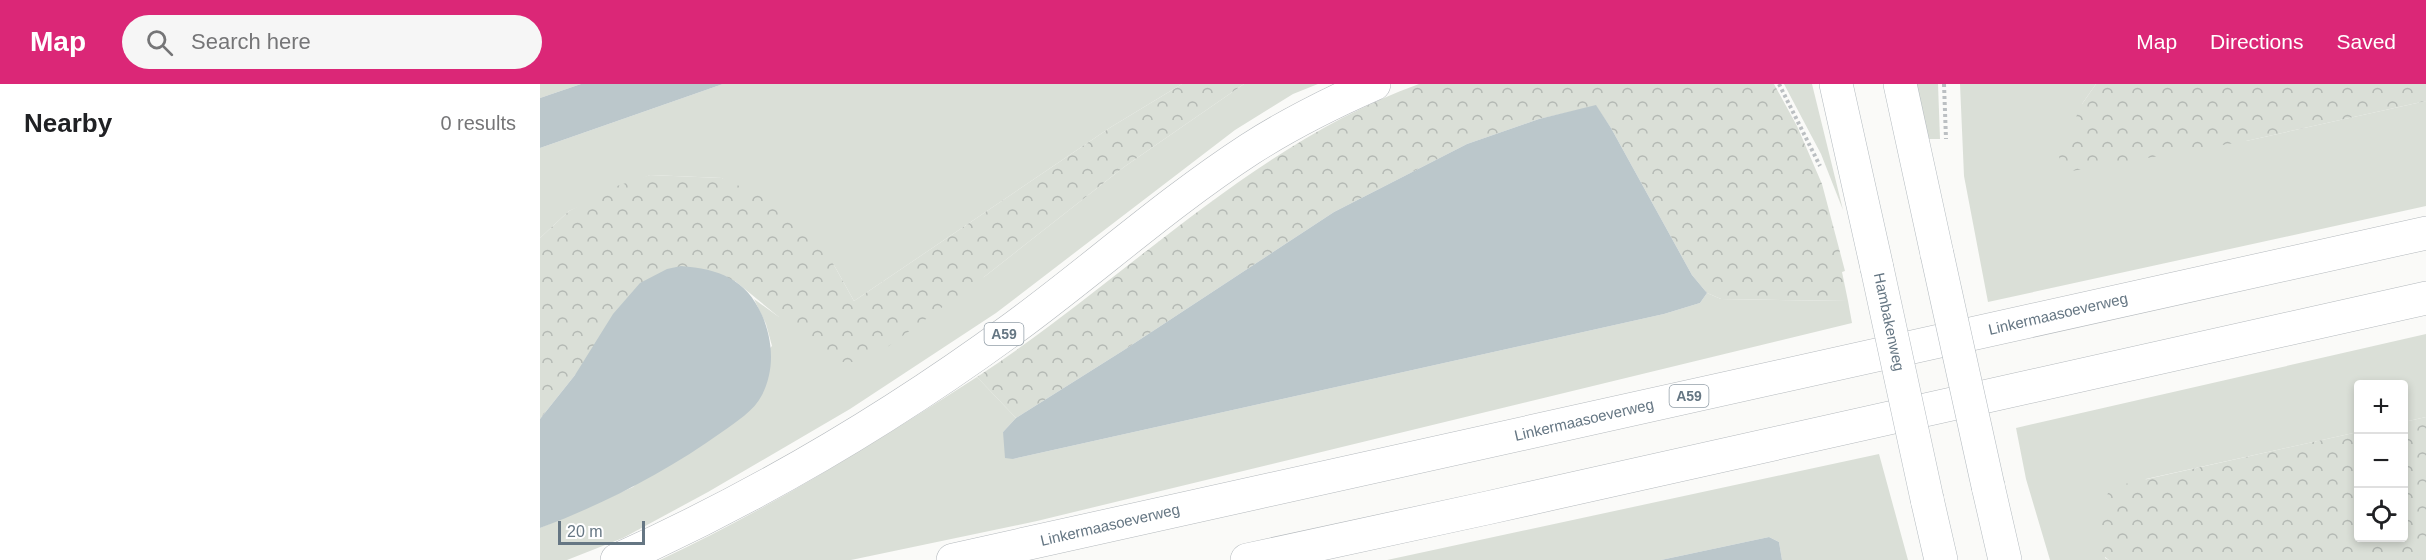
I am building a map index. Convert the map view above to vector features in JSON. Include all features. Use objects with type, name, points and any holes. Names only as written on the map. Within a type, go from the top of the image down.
[{"type":"main road","name":"A59","points":[[617,560],[700,521],[792,471],[882,417],[1016,326],[1165,210],[1250,149],[1329,105],[1374,84]]},
{"type":"main road","name":"Hambakenweg","points":[[1836,84],[1941,560]]},
{"type":"main road","points":[[1900,84],[2005,560]]},
{"type":"main road","name":"Linkermaasoeverweg","points":[[953,560],[2426,233]]},
{"type":"main road","points":[[1247,560],[2426,298]]},
{"type":"path","points":[[1779,84],[1822,170]]},
{"type":"green space","points":[[540,84],[581,84],[540,98]]},
{"type":"green space","points":[[723,84],[1182,84],[1111,127],[854,301],[834,265],[722,178],[650,175],[569,211],[540,238],[540,148]]},
{"type":"green space","points":[[1182,84],[1244,84],[1124,167],[984,277],[879,353],[858,362],[843,362],[813,345],[735,281],[575,375],[540,419],[540,238],[569,211],[614,187],[650,175],[722,178],[774,202],[804,228],[834,265],[854,301],[1111,127]]},
{"type":"green space","points":[[1244,84],[1318,84],[1293,94],[1235,130],[996,313],[850,409],[708,492],[623,538],[567,560],[540,560],[540,528],[633,487],[772,346],[766,324],[754,299],[779,317],[984,277],[1124,167]]},
{"type":"green space","points":[[1419,84],[1774,84],[1797,126],[1822,184],[1845,271],[1842,272],[1848,301],[1721,299],[1707,293],[1692,275],[1611,128],[1596,106],[1539,119],[1467,144],[1334,212],[1016,418],[977,377],[1031,339],[1244,178],[1300,142],[1358,110]]},
{"type":"green space","points":[[1784,84],[1812,84],[1843,210],[1821,154]]},
{"type":"green space","points":[[1915,84],[1938,84],[1940,139],[1926,139]]},
{"type":"green space","points":[[1960,84],[2096,84],[2082,104],[2246,141],[2426,101],[2426,206],[1988,302],[1964,176]]},
{"type":"green space","points":[[2096,84],[2426,84],[2426,101],[2246,141],[2066,172],[2060,168],[2059,154],[2082,104]]},
{"type":"green space","points":[[1707,293],[1721,299],[1848,301],[1852,323],[1037,521],[851,560],[660,560],[782,497],[977,377],[1016,418],[1003,432],[1013,459],[1664,314],[1700,303]]},
{"type":"green space","points":[[2426,334],[2426,417],[2408,421],[2408,380],[2354,380],[2354,433],[2146,479],[2105,558],[2109,560],[2050,560],[2026,479],[2016,428]]},
{"type":"green space","points":[[2426,417],[2426,560],[2109,560],[2104,555],[2099,538],[2100,517],[2105,498],[2116,486],[2354,433],[2354,542],[2408,542],[2408,421]]},
{"type":"green space","points":[[1879,454],[1908,560],[1782,560],[1779,542],[1769,537],[1661,560],[1387,560]]},
{"type":"shaded area","points":[[581,84],[723,84],[540,148],[540,98]]},
{"type":"shaded area","points":[[1596,105],[1692,275],[1707,293],[1700,303],[1664,314],[1013,459],[1005,458],[1003,432],[1016,418],[1334,212],[1467,144],[1539,119]]},
{"type":"shaded area","points":[[681,266],[695,267],[730,278],[748,293],[755,303],[766,325],[771,355],[769,375],[762,395],[744,416],[701,447],[657,474],[611,498],[540,528],[540,419],[575,375],[613,314],[640,283],[667,269]]},
{"type":"shaded area","points":[[1769,537],[1779,542],[1782,560],[1661,560]]}]
